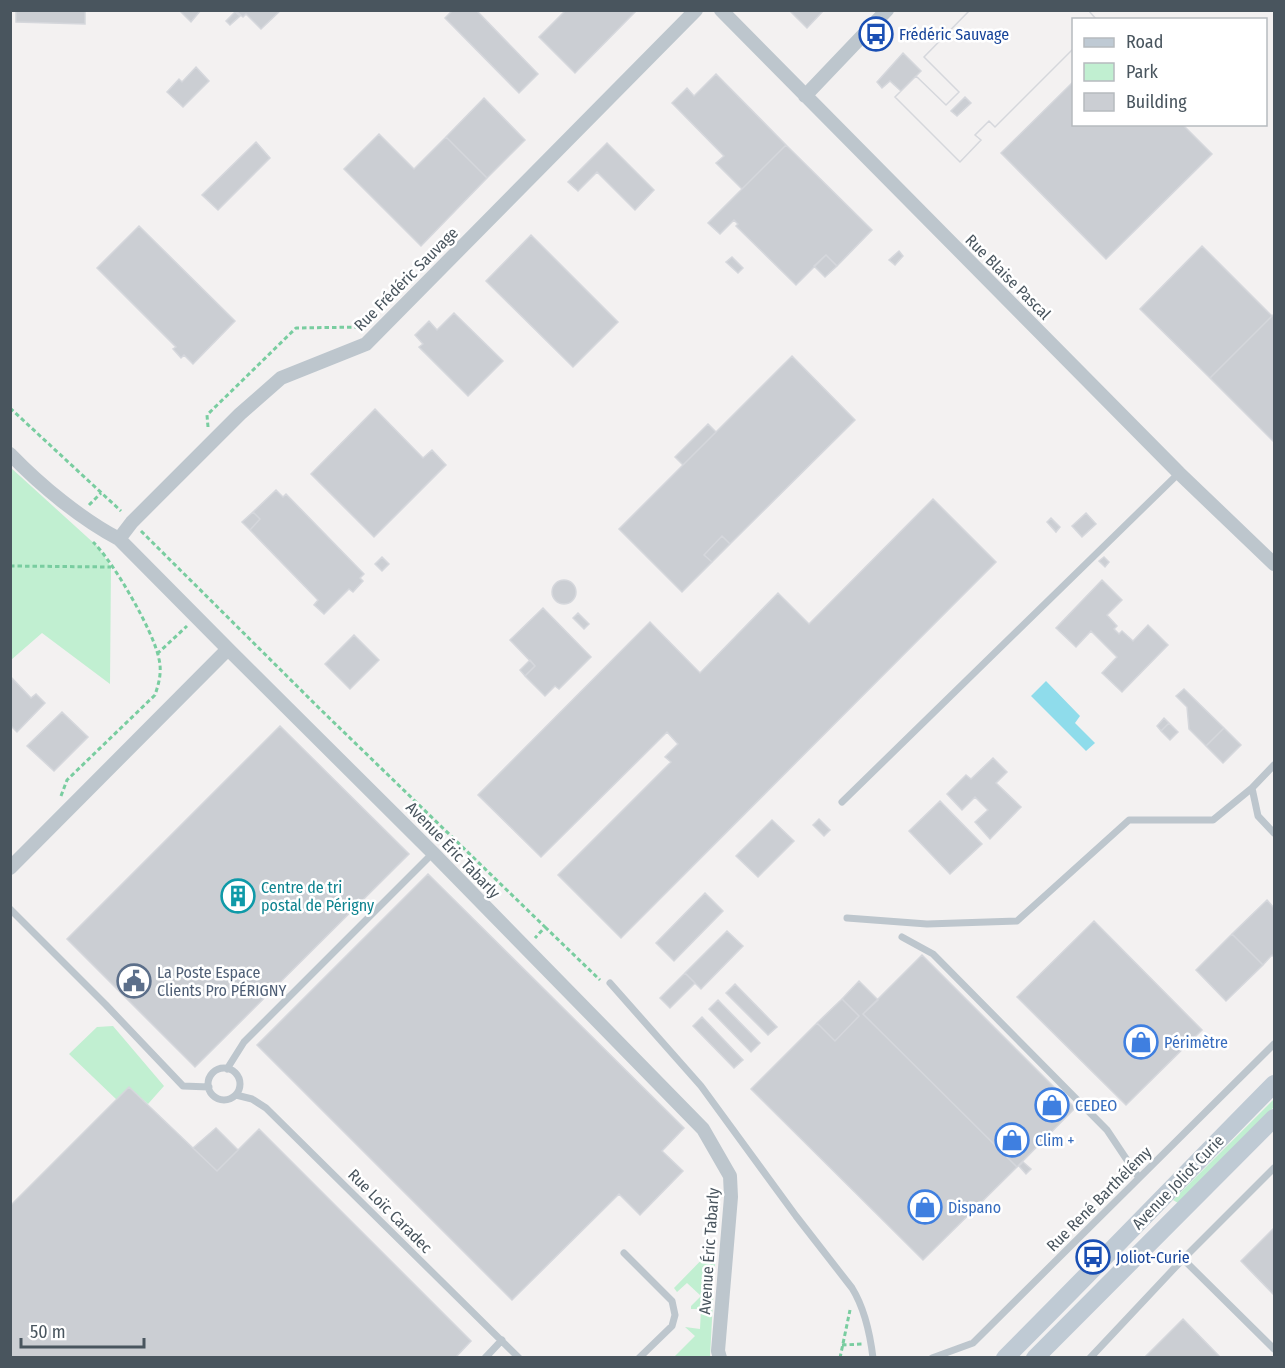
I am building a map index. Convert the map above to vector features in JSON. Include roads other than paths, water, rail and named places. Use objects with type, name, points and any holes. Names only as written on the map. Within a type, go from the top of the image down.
[{"type":"main road","name":"Avenue Joliot Curie","points":[[1005,1358],[1275,1084]]},
{"type":"main road","name":"Avenue Joliot Curie","points":[[1035,1358],[1275,1118]]},
{"type":"street","name":"Rue Frédéric Sauvage","points":[[119,540],[132,522],[240,414],[281,378],[366,344],[696,10]]},
{"type":"street","name":"Rue Blaise Pascal","points":[[721,10],[1179,473],[1275,564]]},
{"type":"street","points":[[805,96],[887,10]]},
{"type":"street","name":"Avenue Éric Tabarly","points":[[10,454],[23,468],[80,514],[119,540],[433,853],[703,1129],[730,1176],[731,1197],[718,1351],[720,1358]]},
{"type":"street","points":[[10,868],[228,649]]},
{"type":"lane","points":[[842,802],[1179,473]]},
{"type":"lane","points":[[847,918],[927,924],[1017,921],[1129,820],[1213,820],[1252,788],[1275,765]]},
{"type":"lane","points":[[1252,788],[1258,816],[1275,833]]},
{"type":"lane","points":[[227,1069],[244,1042],[433,853]]},
{"type":"lane","points":[[10,909],[183,1086],[209,1087]]},
{"type":"lane","points":[[902,936],[933,954],[1107,1130],[1139,1178]]},
{"type":"lane","points":[[610,983],[701,1086],[859,1300],[873,1358]]},
{"type":"lane","name":"Rue René Barthélémy","points":[[932,1358],[973,1343],[1275,1044]]},
{"type":"lane","points":[[227,1069],[235,1073],[240,1081],[239,1090],[236,1095],[227,1100],[218,1099],[210,1092],[210,1077],[217,1070],[227,1069]]},
{"type":"lane","name":"Rue Loïc Caradec","points":[[236,1095],[252,1099],[266,1108],[519,1358]]},
{"type":"lane","points":[[1090,1358],[1183,1259],[1275,1168]]},
{"type":"lane","points":[[624,1253],[672,1301],[675,1315],[672,1326],[639,1358]]},
{"type":"lane","points":[[1183,1259],[1275,1349]]},
{"type":"lane","points":[[485,1358],[502,1341]]},
{"type":"water","points":[[1046,681],[1080,716],[1075,723],[1095,743],[1086,751],[1031,696]]},
{"type":"place","name":"Frédéric Sauvage","points":[[876,34]]},
{"type":"place","name":"Centre de tri postal de Périgny","points":[[238,896]]},
{"type":"place","name":"La Poste Espace Clients Pro PÉRIGNY","points":[[134,981]]},
{"type":"place","name":"Périmètre","points":[[1141,1042]]},
{"type":"place","name":"CEDEO","points":[[1052,1105]]},
{"type":"place","name":"Clim +","points":[[1012,1140]]},
{"type":"place","name":"Dispano","points":[[925,1207]]},
{"type":"place","name":"Joliot-Curie","points":[[1093,1257]]}]
